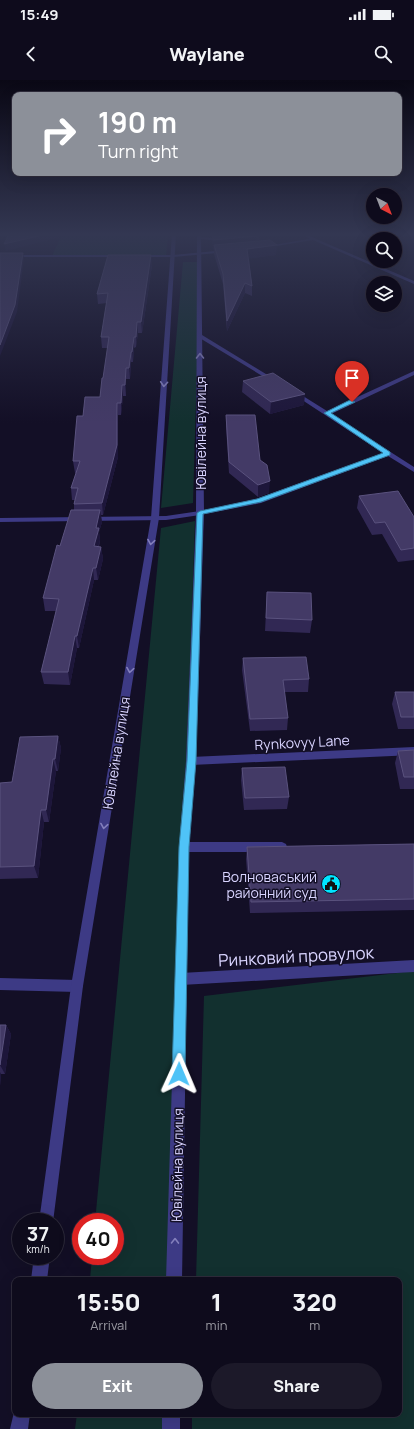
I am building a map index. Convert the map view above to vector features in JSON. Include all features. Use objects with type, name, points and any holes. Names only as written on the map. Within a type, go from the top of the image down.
[{"type":"street","name":"Ювілейна вулиця","points":[[47,1213],[77,986],[155,518],[169,297]]},
{"type":"street","name":"Ювілейна вулиця","points":[[174,1277],[184,847],[191,761],[200,513],[200,297]]},
{"type":"street","points":[[200,336],[280,385]]},
{"type":"street","points":[[327,413],[414,373]]},
{"type":"street","points":[[287,389],[327,413],[414,470]]},
{"type":"street","points":[[0,520],[155,518],[200,513],[258,501],[388,454]]},
{"type":"street","name":"Rynkovyy Lane","points":[[191,761],[414,751]]},
{"type":"street","points":[[184,847],[295,846]]},
{"type":"street","name":"Ринковий провулок","points":[[181,979],[414,966]]},
{"type":"street","points":[[0,984],[77,986]]},
{"type":"street","points":[[39,1277],[41,1265]]},
{"type":"street","points":[[19,1429],[21,1417]]},
{"type":"street","points":[[171,1417],[171,1429]]},
{"type":"green space","points":[[180,297],[199,297],[193,503],[161,508]]},
{"type":"green space","points":[[195,521],[170,1277],[90,1277],[91,1265],[124,1265],[124,1213],[96,1213],[161,528]]},
{"type":"green space","points":[[414,971],[414,1429],[192,1429],[192,1417],[402,1417],[402,1277],[196,1277],[204,996]]},
{"type":"green space","points":[[77,1417],[166,1417],[165,1429],[75,1429]]},
{"type":"building","points":[[0,297],[16,297],[15,305],[0,345]]},
{"type":"building","points":[[107,297],[145,297],[141,322],[137,322],[136,337],[134,337],[129,368],[126,368],[125,385],[122,385],[121,403],[117,403],[117,445],[102,503],[74,504],[78,488],[71,488],[80,461],[73,461],[77,416],[83,416],[85,397],[100,397],[109,337],[101,337]]},
{"type":"building","points":[[225,297],[238,297],[227,321]]},
{"type":"building","points":[[273,373],[305,394],[271,402],[243,381]]},
{"type":"building","points":[[226,415],[255,415],[260,460],[267,465],[270,481],[258,485],[229,462]]},
{"type":"building","points":[[398,491],[414,517],[414,548],[401,550],[385,522],[375,523],[359,496]]},
{"type":"building","points":[[71,510],[100,510],[96,528],[99,528],[94,546],[101,547],[96,568],[93,568],[77,636],[75,636],[68,672],[41,672],[59,599],[43,598],[57,545],[60,546]]},
{"type":"building","points":[[267,592],[311,593],[312,620],[266,618]]},
{"type":"building","points":[[306,657],[309,679],[283,680],[288,718],[250,719],[243,658]]},
{"type":"building","points":[[395,692],[414,692],[414,717],[401,717]]},
{"type":"building","points":[[58,736],[55,759],[53,759],[46,810],[41,810],[34,866],[0,867],[0,783],[12,782],[20,737]]},
{"type":"building","points":[[414,750],[414,777],[404,777],[398,751]]},
{"type":"building","points":[[285,767],[289,797],[245,798],[242,768]]},
{"type":"building","name":"Волноваський районний суд","points":[[414,844],[414,899],[251,902],[247,847]]},
{"type":"building","points":[[0,1025],[6,1025],[0,1065]]},
{"type":"place","name":"Волноваський районний суд","points":[[331,884]]},
{"type":"route","points":[[179,1074],[184,847],[191,761],[200,513],[258,501],[388,454],[327,413],[352,402]]}]
